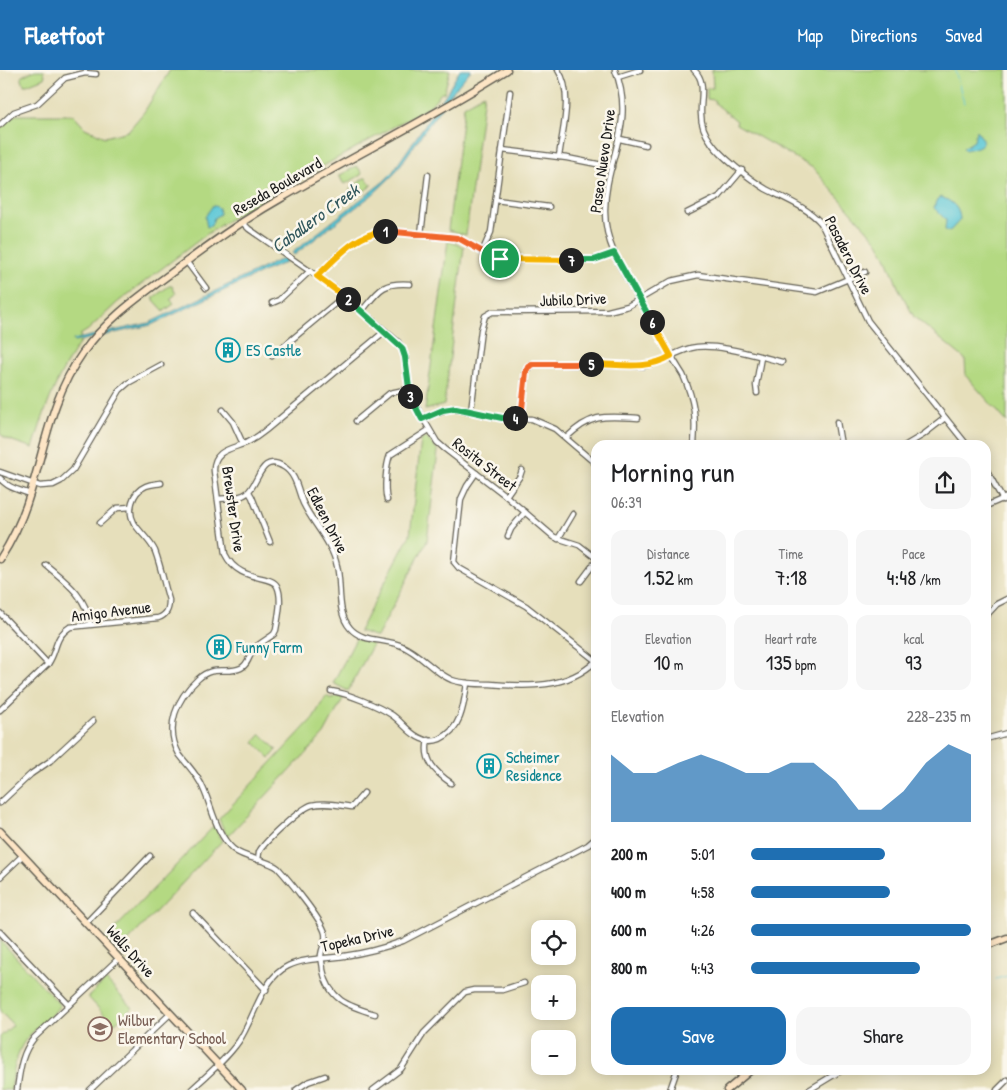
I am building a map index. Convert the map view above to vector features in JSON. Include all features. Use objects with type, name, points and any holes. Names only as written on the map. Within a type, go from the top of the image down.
[{"type":"main road","name":"Reseda Boulevard","points":[[0,559],[20,522],[56,405],[66,380],[95,336],[123,309],[242,222],[280,199],[435,114],[507,70]]},
{"type":"main road","name":"Wells Drive","points":[[0,830],[118,959],[242,1090]]},
{"type":"main road","points":[[991,944],[1007,938]]},
{"type":"main road","points":[[726,1090],[736,1086],[746,1075]]},
{"type":"street","points":[[558,70],[564,81],[567,93],[559,157]]},
{"type":"street","name":"Paseo Nuevo Drive","points":[[615,70],[622,93],[623,118],[606,197],[606,228],[614,253],[683,375],[690,392],[696,421],[694,440]]},
{"type":"street","points":[[618,77],[640,70]]},
{"type":"street","name":"Pasadero Drive","points":[[694,70],[701,80],[703,87],[701,114],[706,134],[719,152],[764,187],[814,216],[826,232],[868,321],[963,440]]},
{"type":"street","points":[[0,125],[14,112],[37,104],[65,78],[85,73],[96,74]]},
{"type":"street","points":[[482,252],[492,232],[510,92]]},
{"type":"street","points":[[620,139],[646,145]]},
{"type":"street","points":[[502,150],[559,157],[612,167]]},
{"type":"street","points":[[687,213],[719,197],[742,170]]},
{"type":"street","points":[[421,234],[428,175]]},
{"type":"street","points":[[496,200],[549,207]]},
{"type":"street","name":"Rosita Street","points":[[242,222],[249,229],[344,296],[402,348],[405,357],[408,389],[413,403],[429,430],[445,450],[506,496],[558,539],[579,545],[591,556]]},
{"type":"street","points":[[317,276],[354,241],[364,236],[387,231],[458,238],[492,257],[510,260],[594,260],[614,253]]},
{"type":"street","points":[[186,262],[206,288]]},
{"type":"street","points":[[272,303],[279,300],[310,271]]},
{"type":"street","name":"Jubilo Drive","points":[[471,411],[481,330],[485,316],[492,312],[608,312],[640,300],[672,281],[698,275],[810,292],[825,290],[865,272]]},
{"type":"street","points":[[362,311],[384,287],[398,283],[410,284]]},
{"type":"street","points":[[272,356],[344,296]]},
{"type":"street","name":"Brewster Drive","points":[[375,1014],[353,1007],[339,999],[328,986],[321,959],[326,935],[319,921],[278,868],[268,862],[239,853],[226,840],[203,786],[178,752],[174,741],[173,718],[176,709],[190,687],[198,679],[209,672],[242,668],[246,665],[252,652],[274,634],[276,630],[279,595],[276,584],[273,581],[242,573],[228,560],[225,554],[214,471],[216,458],[224,450],[256,438],[385,331]]},
{"type":"street","points":[[521,418],[526,370],[532,364],[644,366],[658,362],[685,349],[702,346],[782,362]]},
{"type":"street","points":[[757,393],[756,385],[761,357]]},
{"type":"street","points":[[0,472],[33,484],[46,486],[67,476],[73,470],[120,390],[128,383],[161,365]]},
{"type":"street","points":[[356,421],[390,393],[408,389]]},
{"type":"street","points":[[422,419],[451,408],[502,418],[532,419],[556,428],[591,460]]},
{"type":"street","name":"Brewster Drive","points":[[223,410],[233,422],[243,444]]},
{"type":"street","points":[[566,437],[582,424],[592,419],[607,416],[638,418]]},
{"type":"street","points":[[914,440],[945,418]]},
{"type":"street","points":[[837,422],[840,440]]},
{"type":"street","points":[[386,500],[385,493],[390,455],[429,430]]},
{"type":"street","name":"Edleen Drive","points":[[249,492],[257,474],[266,465],[279,464],[285,467],[294,479],[306,507],[335,560],[339,574],[343,614],[350,628],[356,634],[365,638],[402,646],[444,675],[453,680],[467,683]]},
{"type":"street","points":[[506,496],[522,470]]},
{"type":"street","points":[[476,473],[461,499],[454,562],[459,568],[526,606],[591,657]]},
{"type":"street","points":[[991,477],[1005,498],[991,504]]},
{"type":"street","points":[[0,478],[9,487],[30,494]]},
{"type":"street","points":[[100,523],[116,508],[131,507],[133,499],[141,489],[161,483]]},
{"type":"street","points":[[218,500],[240,496],[249,492],[270,542]]},
{"type":"street","name":"Amigo Avenue","points":[[0,710],[48,664],[53,657],[59,636],[70,627],[158,618],[165,615],[169,600],[154,550],[133,521],[131,507]]},
{"type":"street","points":[[508,536],[525,512]]},
{"type":"street","points":[[558,539],[573,514]]},
{"type":"street","points":[[46,565],[81,598],[89,614],[90,624]]},
{"type":"street","points":[[581,581],[591,567]]},
{"type":"street","points":[[991,611],[997,604],[1007,599]]},
{"type":"street","points":[[0,613],[48,664]]},
{"type":"street","points":[[331,691],[342,693],[390,714],[417,737],[436,740],[445,737],[460,719],[467,683],[526,687],[542,686],[574,676],[591,666]]},
{"type":"street","points":[[0,803],[31,774],[50,761],[93,721]]},
{"type":"street","points":[[991,738],[1007,734]]},
{"type":"street","points":[[428,740],[426,752],[429,762],[434,770],[451,783]]},
{"type":"street","points":[[258,860],[262,848],[303,810],[322,804],[352,807],[364,793]]},
{"type":"street","name":"Topeka Drive","points":[[190,1090],[218,1064],[239,1040],[272,980],[282,969],[296,963],[372,950],[403,941],[591,842]]},
{"type":"street","points":[[0,877],[23,856]]},
{"type":"street","points":[[86,922],[150,856]]},
{"type":"street","points":[[193,913],[266,990]]},
{"type":"street","points":[[0,932],[69,1005]]},
{"type":"street","points":[[17,1090],[21,1062],[27,1046],[118,959]]},
{"type":"street","points":[[373,1090],[401,1068],[424,1033],[465,992],[474,990],[502,990],[524,983]]},
{"type":"street","points":[[90,1090],[170,1014]]},
{"type":"street","points":[[670,1090],[675,1075]]},
{"type":"street","points":[[809,1090],[834,1075]]},
{"type":"street","points":[[296,1090],[308,1082],[326,1076]]},
{"type":"street","points":[[996,1090],[1007,1080]]},
{"type":"green space","points":[[35,70],[43,70],[44,78],[24,85],[22,76]]},
{"type":"green space","points":[[170,70],[450,70],[444,93],[442,92],[429,107],[239,213],[207,234],[118,302],[80,335],[81,341],[52,392],[33,448],[7,439],[0,434],[0,129],[15,115],[73,115],[85,128],[105,137],[128,131],[144,112]]},
{"type":"green space","points":[[712,70],[1007,70],[1007,422],[966,376],[965,359],[914,317],[898,287],[886,256],[877,241],[813,168],[736,124],[737,121],[716,104],[714,100],[707,99],[707,88],[713,88]]},
{"type":"green space","points":[[484,94],[466,235],[448,230],[464,106]]},
{"type":"green space","points":[[357,166],[362,173],[361,175],[345,184],[343,183],[340,175]]},
{"type":"green space","points":[[366,178],[371,186],[355,198],[350,189]]},
{"type":"green space","points":[[448,241],[464,247],[444,405],[425,410]]},
{"type":"green space","points":[[169,286],[172,286],[176,294],[170,299],[174,304],[164,311],[154,300],[154,297]]},
{"type":"green space","points":[[426,437],[438,451],[427,541],[377,637],[359,631],[410,535],[421,440]]},
{"type":"green space","points":[[356,639],[373,644],[348,691],[333,683]]},
{"type":"green space","points":[[326,696],[332,699],[344,697],[324,734],[227,837],[219,819],[313,718]]},
{"type":"green space","points":[[261,734],[277,750],[270,758],[254,742]]},
{"type":"green space","points":[[215,825],[222,841],[118,952],[105,939]]},
{"type":"green space","points":[[0,940],[60,1005],[24,1042],[16,1061],[11,1090],[0,1090],[0,1037],[13,1025],[0,1011]]},
{"type":"green space","points":[[106,980],[132,1008],[115,1023],[112,1023],[89,998]]},
{"type":"water","points":[[460,70],[471,70],[449,96],[394,174],[373,194],[294,255],[292,253],[392,173],[446,94]]},
{"type":"water","points":[[976,130],[982,139],[981,145],[965,150],[963,148],[974,141]]},
{"type":"water","points":[[941,197],[955,206],[960,216],[960,220],[949,232],[945,230],[946,220],[934,208],[936,201]]},
{"type":"water","points":[[213,205],[219,208],[220,214],[214,218],[211,226],[207,227],[205,217]]},
{"type":"water","points":[[284,258],[286,260],[285,263],[151,325],[74,342],[73,340],[149,323]]},
{"type":"waterway","points":[[955,70],[964,103]]},
{"type":"waterway","points":[[996,979],[1007,976]]},
{"type":"place","name":"ES Castle","points":[[228,350]]},
{"type":"place","name":"Funny Farm","points":[[219,647]]},
{"type":"place","name":"Scheimer Residence","points":[[489,766]]},
{"type":"place","name":"Wilbur Elementary School","points":[[100,1029]]},
{"type":"route","points":[[387,231],[450,236],[465,241],[482,252],[500,259],[594,260],[614,253],[671,356],[644,366],[532,364],[526,370],[521,418],[502,418],[451,408],[422,419],[410,396],[405,357],[398,342],[337,290],[317,276],[354,241],[377,232],[387,231]]},
{"type":"water label","name":"Caballero Creek","points":[[315,218]]}]
